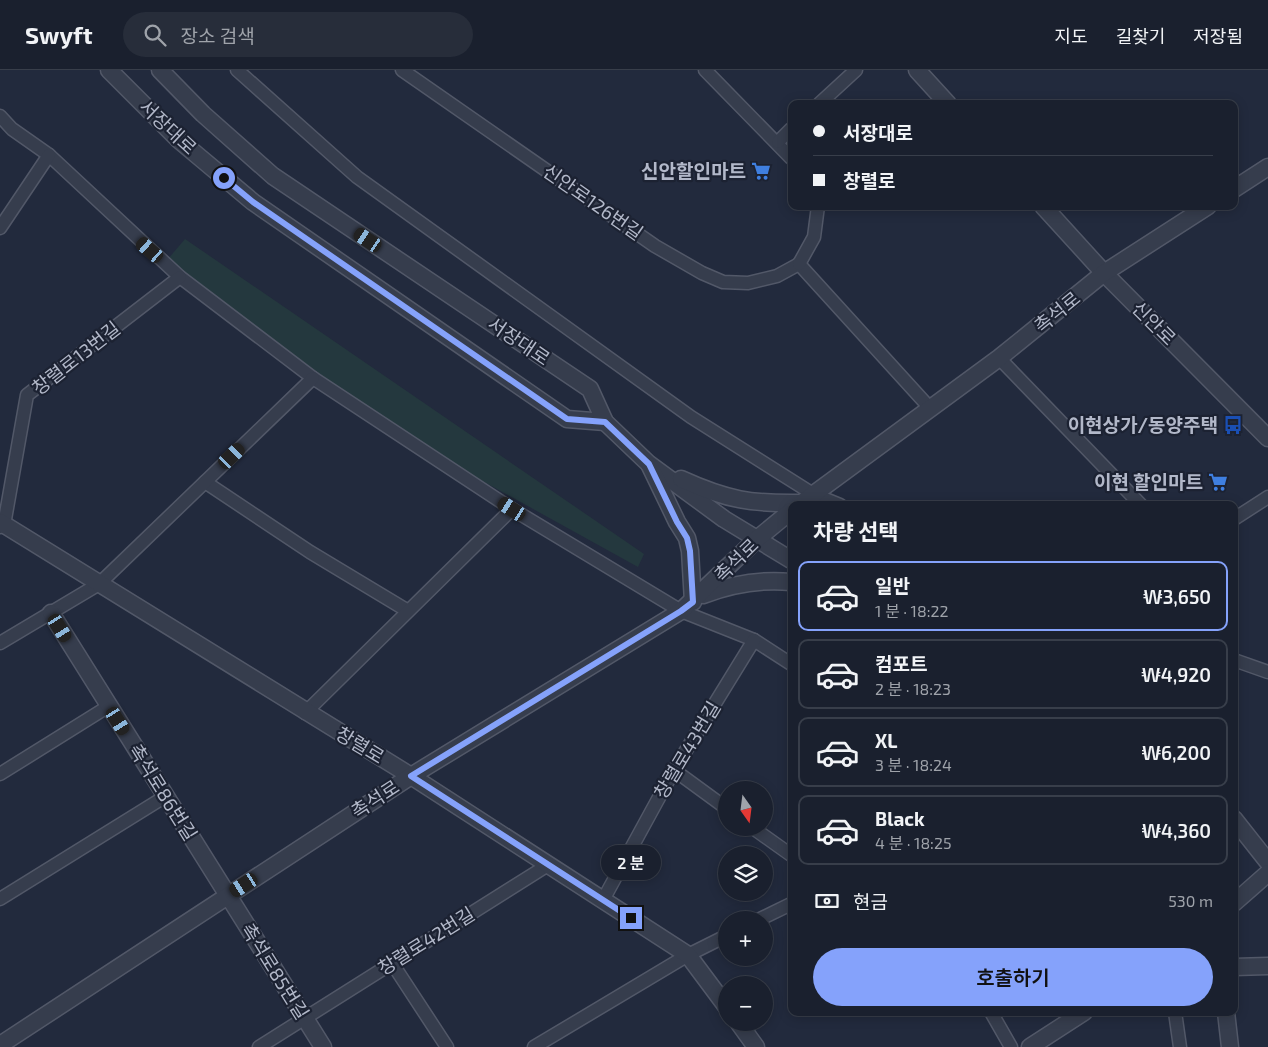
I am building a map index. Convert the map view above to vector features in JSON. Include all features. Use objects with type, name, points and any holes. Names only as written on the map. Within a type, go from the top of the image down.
[{"type":"street","name":"서장대로","points":[[108,70],[179,140],[253,202],[567,419],[605,422]]},
{"type":"street","name":"서장대로","points":[[160,70],[203,114],[273,176],[590,388],[605,422],[649,464],[724,520],[788,558]]},
{"type":"street","points":[[237,70],[357,177],[691,417],[797,501]]},
{"type":"street","name":"신안로126번길","points":[[402,70],[655,246],[702,273],[723,282],[748,283],[776,276],[799,264]]},
{"type":"street","points":[[705,70],[778,142],[788,154]]},
{"type":"street","points":[[823,100],[856,70]]},
{"type":"street","points":[[916,70],[944,100]]},
{"type":"street","points":[[0,116],[12,129],[48,155],[180,276],[313,378],[512,509],[691,603],[788,662]]},
{"type":"street","points":[[778,142],[788,132]]},
{"type":"street","points":[[0,228],[48,155]]},
{"type":"street","points":[[1238,186],[1268,167]]},
{"type":"street","points":[[817,210],[814,237],[799,264],[929,407]]},
{"type":"street","name":"신안로","points":[[1047,210],[1104,273],[1268,438]]},
{"type":"street","name":"촉석로","points":[[805,501],[929,407],[999,358],[1104,273],[1202,210]]},
{"type":"street","name":"창렬로13번길","points":[[1,525],[28,395],[180,276]]},
{"type":"street","points":[[999,358],[1137,501]]},
{"type":"street","points":[[0,643],[99,584],[313,378]]},
{"type":"street","points":[[649,464],[715,494],[745,501],[788,503]]},
{"type":"street","points":[[649,464],[677,522],[687,538],[690,551],[691,603]]},
{"type":"street","points":[[205,482],[310,552],[408,611]]},
{"type":"street","points":[[1238,516],[1268,497]]},
{"type":"street","points":[[305,713],[512,509]]},
{"type":"street","name":"촉석로","points":[[0,1045],[411,776],[691,603],[757,539],[788,514]]},
{"type":"street","name":"창렬로","points":[[1,525],[305,713],[411,776],[688,955],[718,995]]},
{"type":"street","points":[[691,603],[732,585],[767,579],[788,582]]},
{"type":"street","name":"촉석로86번길","points":[[51,613],[228,896]]},
{"type":"street","name":"창렬로43번길","points":[[603,900],[674,770],[754,640]]},
{"type":"street","points":[[1238,661],[1268,672]]},
{"type":"street","points":[[0,774],[109,706]]},
{"type":"street","points":[[674,770],[718,802]]},
{"type":"street","points":[[0,899],[166,796]]},
{"type":"street","points":[[1238,824],[1268,862]]},
{"type":"street","points":[[764,836],[788,853]]},
{"type":"street","name":"창렬로42번길","points":[[259,1047],[548,864]]},
{"type":"street","points":[[1238,899],[1268,873]]},
{"type":"street","name":"촉석로85번길","points":[[228,896],[323,1047]]},
{"type":"street","points":[[773,913],[788,905]]},
{"type":"street","points":[[534,1047],[688,955],[718,940]]},
{"type":"street","points":[[392,963],[446,1047]]},
{"type":"street","points":[[1238,967],[1268,966]]},
{"type":"street","points":[[993,1016],[1011,1047]]},
{"type":"street","points":[[1030,1047],[1078,1016]]},
{"type":"street","points":[[1176,1016],[1180,1047]]},
{"type":"street","points":[[1226,1016],[1230,1047]]},
{"type":"street","points":[[744,1031],[756,1047]]},
{"type":"shaded area","points":[[185,239],[644,554],[638,567],[385,427],[162,266]]},
{"type":"place","name":"신안할인마트","points":[[761,171]]},
{"type":"place","name":"이현상가/동양주택","points":[[1233,425]]},
{"type":"place","name":"이현 할인마트","points":[[1218,482]]},
{"type":"route","points":[[224,178],[253,202],[567,419],[605,422],[649,464],[677,522],[687,538],[690,551],[693,602],[411,776],[631,918]]}]
